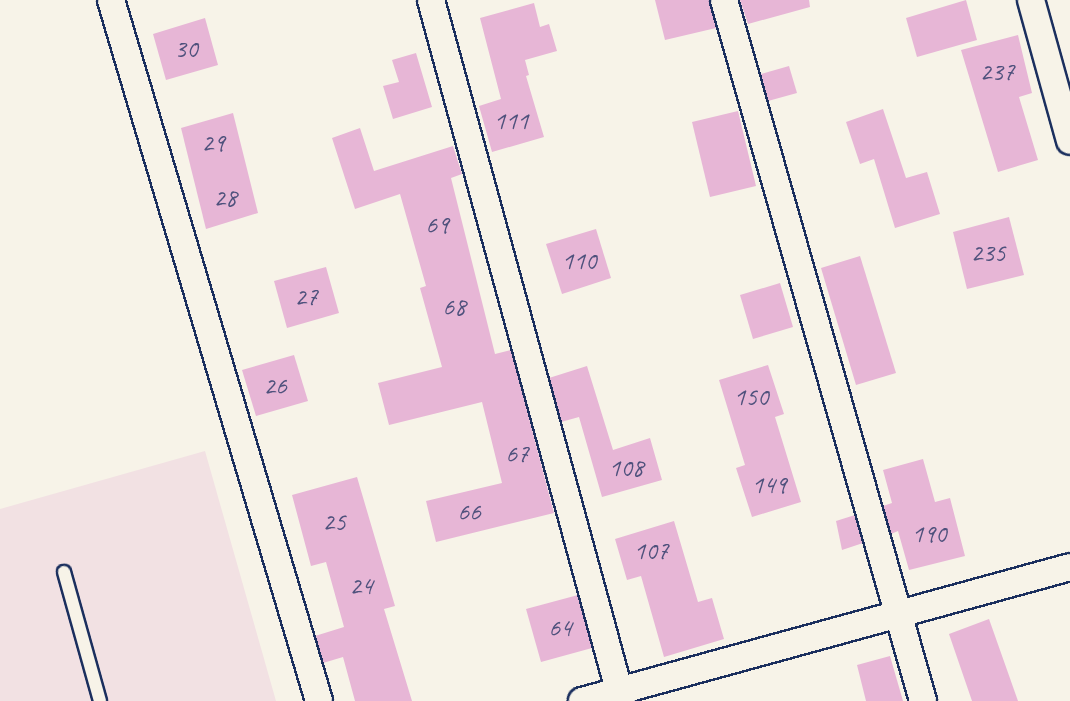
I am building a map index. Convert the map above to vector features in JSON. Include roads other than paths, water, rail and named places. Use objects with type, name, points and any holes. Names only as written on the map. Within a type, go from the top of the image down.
[{"type":"street","points":[[111,0],[319,701]]},
{"type":"street","points":[[431,0],[620,695]]},
{"type":"street","points":[[724,0],[922,701]]},
{"type":"street","points":[[1031,0],[1070,141]]},
{"type":"street","points":[[582,701],[620,695],[898,612],[1070,567]]},
{"type":"lane","points":[[64,572],[100,701]]}]
